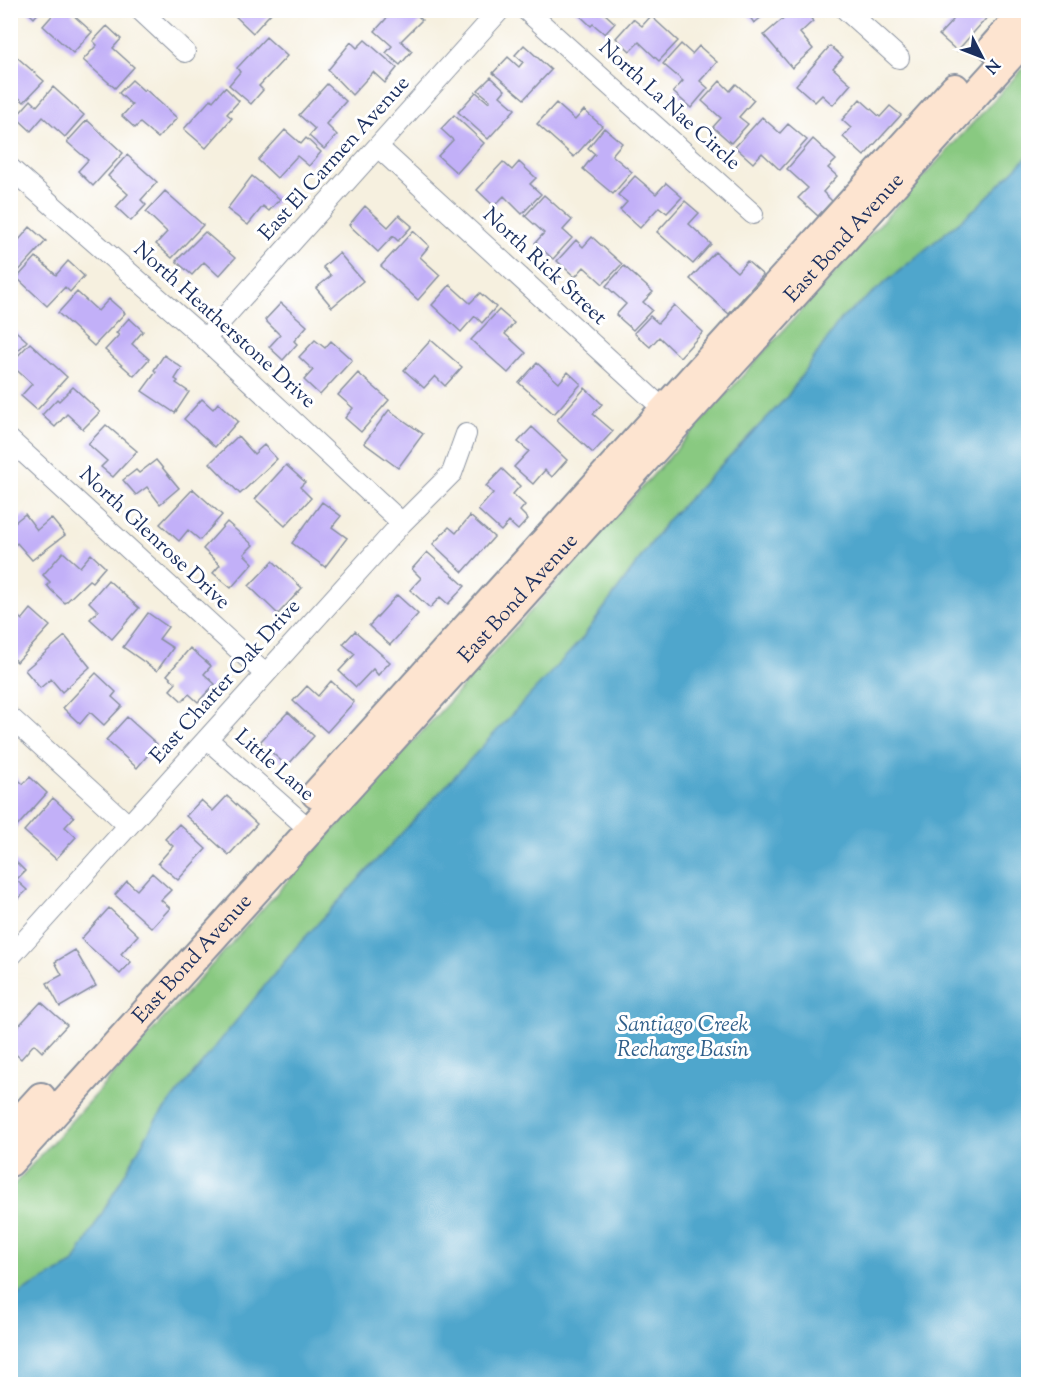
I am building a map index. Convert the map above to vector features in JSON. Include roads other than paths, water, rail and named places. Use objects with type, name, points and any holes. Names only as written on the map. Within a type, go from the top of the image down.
[{"type":"street","points":[[140,10],[185,52]]},
{"type":"street","name":"East El Carmen Avenue","points":[[205,339],[500,10]]},
{"type":"street","name":"North La Nae Circle","points":[[526,10],[753,214]]},
{"type":"street","points":[[846,10],[899,58]]},
{"type":"street","name":"East Bond Avenue","points":[[10,1131],[302,823],[671,416],[1026,10]]},
{"type":"street","name":"East Bond Avenue","points":[[671,416],[1029,36]]},
{"type":"street","name":"North Rick Street","points":[[378,147],[671,416]]},
{"type":"street","name":"North Heatherstone Drive","points":[[10,168],[205,339],[402,523]]},
{"type":"street","name":"East Charter Oak Drive","points":[[10,957],[402,523],[452,473],[466,434]]},
{"type":"street","name":"North Glenrose Drive","points":[[10,440],[265,674]]},
{"type":"street","points":[[10,717],[128,825]]},
{"type":"street","name":"Little Lane","points":[[207,739],[302,823]]},
{"type":"street","name":"East Bond Avenue","points":[[10,1162],[302,823]]},
{"type":"water","name":"Santiago Creek Recharge Basin","points":[[1028,156],[1028,1384],[11,1384],[11,1302],[25,1290],[73,1264],[155,1121],[297,946],[581,640],[668,520],[787,397],[841,319],[977,207]]}]
